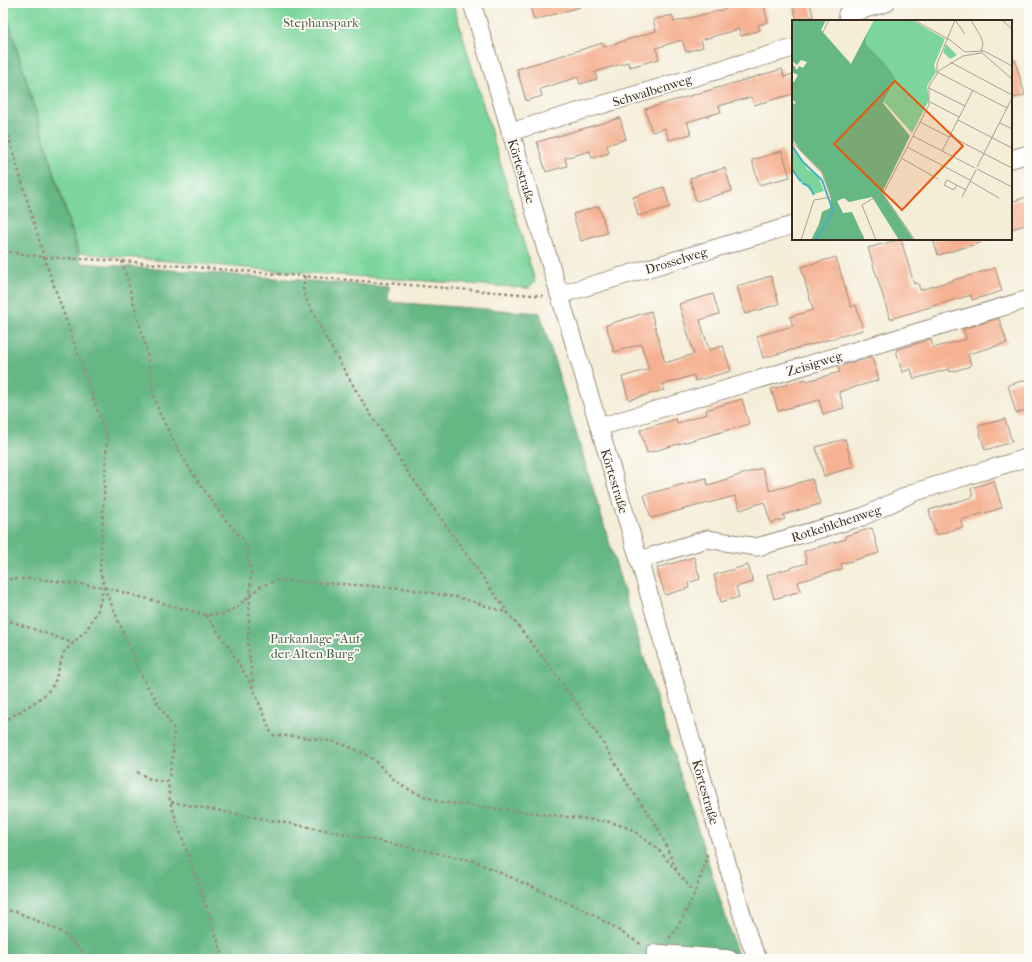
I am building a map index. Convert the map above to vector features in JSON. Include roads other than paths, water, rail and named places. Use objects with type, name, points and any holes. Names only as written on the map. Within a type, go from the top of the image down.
[{"type":"street","name":"Körtestraße","points":[[472,3],[639,560],[745,927],[758,959]]},
{"type":"street","points":[[846,13],[886,3]]},
{"type":"street","name":"Schwalbenweg","points":[[510,132],[792,48]]},
{"type":"street","points":[[1012,159],[1029,154]]},
{"type":"street","name":"Drosselweg","points":[[559,295],[792,225]]},
{"type":"street","name":"Zeisigweg","points":[[599,427],[1029,299]]},
{"type":"street","name":"Rotkehlchenweg","points":[[639,560],[707,539],[757,546],[862,517],[915,492],[1029,458]]},
{"type":"street","points":[[655,953],[729,959]]},
{"type":"park label","name":"Stephanspark","points":[[321,22]]},
{"type":"park label","name":"Parkanlage \"Auf der Alten Burg\"","points":[[315,646]]}]
